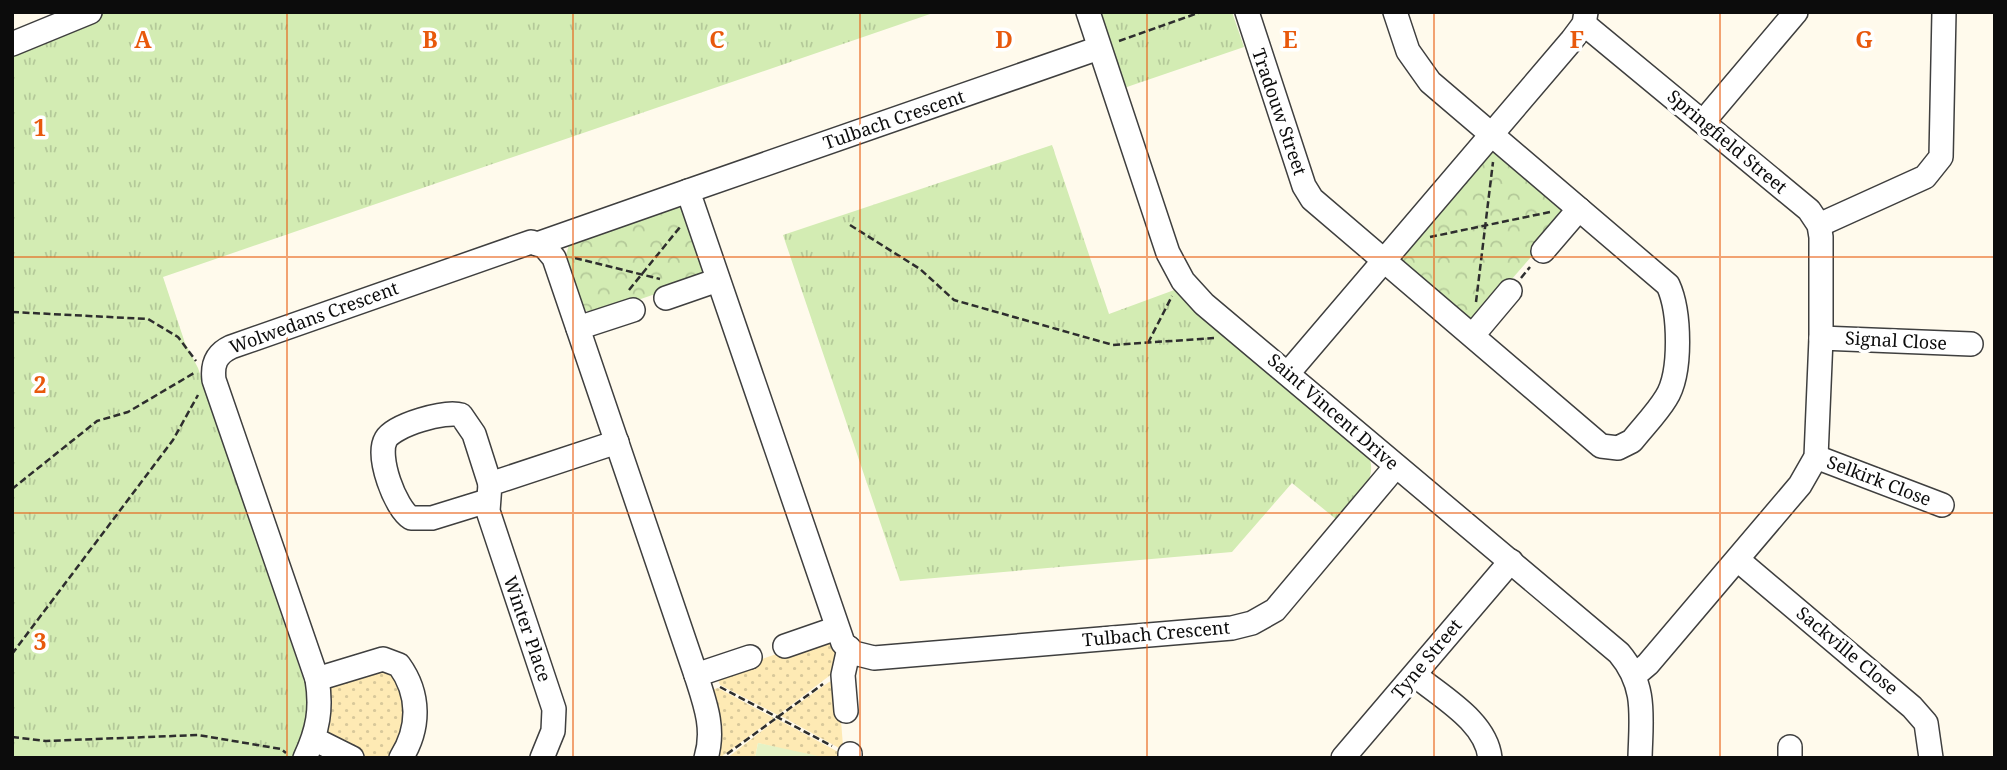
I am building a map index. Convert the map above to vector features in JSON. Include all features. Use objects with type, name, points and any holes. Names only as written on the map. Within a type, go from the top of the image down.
[{"type":"street","points":[[12,44],[90,12]]},
{"type":"street","name":"Saint Vincent Drive","points":[[1088,12],[1168,253],[1183,281],[1204,304],[1289,372],[1396,466],[1619,653],[1635,675],[1641,704],[1640,758]]},
{"type":"street","name":"Tradouw Street","points":[[1247,12],[1304,186],[1312,199],[1384,261],[1476,331],[1601,446],[1618,448],[1632,442],[1666,398],[1673,383],[1675,306],[1668,285],[1579,209],[1488,141]]},
{"type":"street","points":[[1395,12],[1416,65],[1488,141]]},
{"type":"street","points":[[1703,122],[1796,12]]},
{"type":"street","points":[[1635,675],[1648,664],[1738,560],[1800,485],[1816,457],[1821,338],[1819,225],[1925,177],[1941,157],[1944,12]]},
{"type":"street","name":"Springfield Street","points":[[1289,372],[1488,141],[1585,18],[1703,122],[1809,210],[1819,225]]},
{"type":"street","name":"Tulbach Crescent","points":[[641,208],[691,201],[1099,48]]},
{"type":"street","points":[[691,201],[837,628],[849,648],[843,674],[846,711]]},
{"type":"street","name":"Wolwedans Crescent","points":[[352,758],[309,748],[320,713],[317,679],[214,380],[216,359],[222,351],[231,347],[526,243],[544,248],[641,208]]},
{"type":"street","points":[[1543,251],[1579,209]]},
{"type":"street","points":[[544,248],[578,328],[617,442],[703,673],[711,734],[706,758]]},
{"type":"street","points":[[666,298],[718,280]]},
{"type":"street","points":[[1476,331],[1510,291]]},
{"type":"street","points":[[578,328],[633,310]]},
{"type":"street","name":"Signal Close","points":[[1821,338],[1971,344]]},
{"type":"street","name":"Winter Place","points":[[542,758],[553,731],[555,709],[488,511],[489,492],[474,434],[461,415],[443,413],[395,430],[385,441],[382,453],[397,503],[411,518],[432,519],[489,492],[617,442]]},
{"type":"street","name":"Selkirk Close","points":[[1816,457],[1942,505]]},
{"type":"street","name":"Tulbach Crescent","points":[[849,648],[861,656],[874,658],[1232,628],[1252,623],[1275,610],[1396,466]]},
{"type":"street","name":"Sackville Close","points":[[1738,560],[1912,707],[1926,723],[1931,758]]},
{"type":"street","name":"Tyne Street","points":[[1343,758],[1511,561]]},
{"type":"street","points":[[785,646],[837,628]]},
{"type":"street","points":[[703,673],[750,657]]},
{"type":"street","points":[[317,679],[383,659],[399,665],[405,673],[416,708],[413,730],[401,758]]},
{"type":"street","points":[[1415,675],[1475,724],[1487,743],[1490,758]]},
{"type":"path","points":[[1099,48],[1201,12]]},
{"type":"path","points":[[1476,331],[1473,320],[1494,155],[1488,141]]},
{"type":"path","points":[[608,318],[642,274],[691,201]]},
{"type":"path","points":[[1429,237],[1550,212]]},
{"type":"path","points":[[850,225],[920,269],[954,300],[1113,345],[1245,336]]},
{"type":"path","points":[[544,248],[696,288]]},
{"type":"path","points":[[1510,291],[1543,251]]},
{"type":"path","points":[[1148,343],[1164,306],[1183,281]]},
{"type":"path","points":[[12,312],[148,319],[178,337],[201,369],[128,412],[97,421],[12,489]]},
{"type":"path","points":[[12,653],[173,440],[198,398],[199,388]]},
{"type":"path","points":[[703,673],[713,684],[850,756]]},
{"type":"path","points":[[721,758],[831,678],[843,674]]},
{"type":"path","points":[[12,737],[46,741],[198,736],[281,750],[292,758]]},
{"type":"green space","points":[[77,12],[936,12],[163,277],[185,343],[198,368],[305,684],[307,714],[303,730],[292,758],[12,758],[12,44]]},
{"type":"green space","points":[[1098,12],[1232,12],[1244,47],[1124,88]]},
{"type":"green space","points":[[1052,145],[1109,314],[1177,289],[1369,457],[1371,466],[1367,483],[1337,520],[1292,483],[1232,552],[900,581],[783,235]]},
{"type":"green space","points":[[1500,152],[1571,211],[1472,325],[1402,261],[1402,255],[1489,153]]},
{"type":"green space","points":[[675,205],[685,211],[704,267],[702,278],[594,315],[582,308],[565,259],[570,241]]},
{"type":"green space","points":[[758,743],[818,756],[818,758],[755,758]]},
{"type":"sand","points":[[825,637],[835,644],[837,670],[778,715],[720,685],[716,675]]},
{"type":"sand","points":[[390,666],[409,704],[393,758],[366,756],[341,747],[327,734],[331,687],[338,680]]},
{"type":"sand","points":[[834,681],[838,683],[843,746],[839,748],[781,716]]},
{"type":"sand","points":[[718,688],[774,718],[721,757],[713,758],[710,690]]},
{"type":"sand","points":[[777,719],[844,755],[844,758],[818,758],[758,743],[755,758],[727,758]]}]
